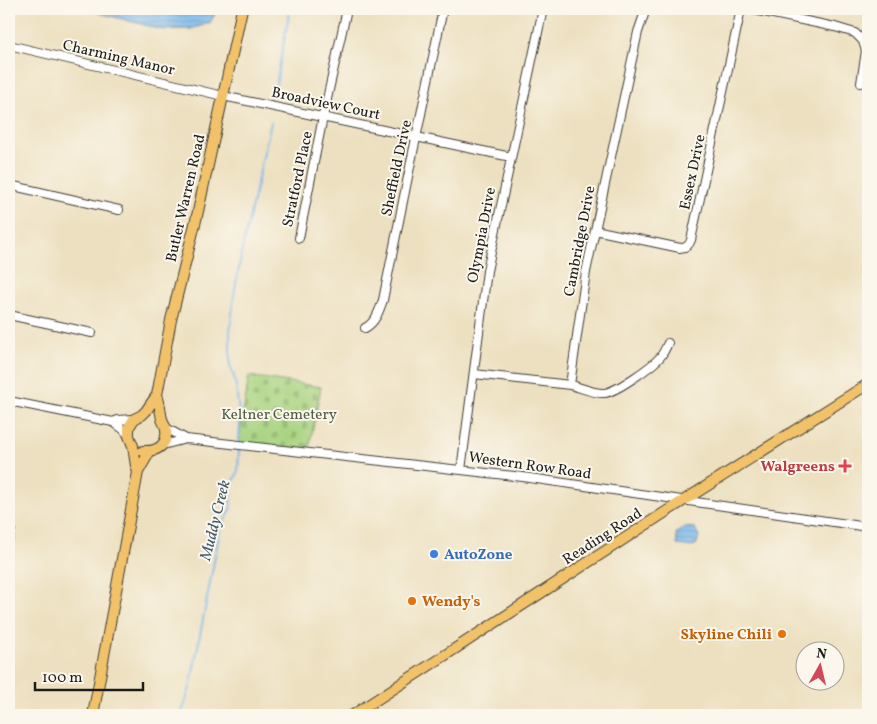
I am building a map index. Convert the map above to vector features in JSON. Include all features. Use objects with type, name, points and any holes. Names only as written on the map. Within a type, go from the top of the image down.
[{"type":"main road","name":"Butler Warren Road","points":[[138,472],[129,427],[157,395],[242,9]]},
{"type":"main road","name":"Reading Road","points":[[353,715],[583,565],[868,384]]},
{"type":"main road","name":"Butler Warren Road","points":[[157,395],[166,437],[163,445]]},
{"type":"main road","points":[[138,417],[151,414],[164,424]]},
{"type":"main road","points":[[131,441],[142,450],[155,450],[163,445]]},
{"type":"main road","name":"Butler Warren Road","points":[[93,715],[138,472],[150,451]]},
{"type":"street","name":"Stratford Place","points":[[299,238],[347,9]]},
{"type":"street","name":"Sheffield Drive","points":[[365,328],[375,319],[383,300],[444,9]]},
{"type":"street","name":"Olympia Drive","points":[[461,470],[487,271],[543,9]]},
{"type":"street","name":"Cambridge Drive","points":[[570,386],[586,272],[638,32],[646,9]]},
{"type":"street","name":"Essex Drive","points":[[595,230],[680,248],[685,248],[689,245],[741,9]]},
{"type":"street","points":[[749,9],[855,33],[863,41],[866,51],[862,83]]},
{"type":"street","name":"Charming Manor","points":[[9,45],[223,96]]},
{"type":"street","name":"Broadview Court","points":[[223,96],[511,157]]},
{"type":"street","points":[[9,185],[119,210]]},
{"type":"street","points":[[9,315],[92,333]]},
{"type":"street","points":[[474,374],[610,392],[658,360],[668,342]]},
{"type":"street","points":[[9,402],[113,422],[123,429],[131,441]]},
{"type":"street","points":[[113,422],[138,417]]},
{"type":"street","name":"Western Row Road","points":[[164,424],[186,439]]},
{"type":"street","name":"Western Row Road","points":[[163,445],[186,439],[461,470],[868,527]]},
{"type":"street","points":[[9,538],[10,527]]},
{"type":"green space","name":"Keltner Cemetery","points":[[249,376],[321,387],[309,449],[238,445]]},
{"type":"water","points":[[91,9],[218,9],[210,23],[191,29],[163,30],[99,13]]},
{"type":"water","points":[[685,527],[695,528],[699,536],[697,544],[692,547],[677,545],[676,533]]},
{"type":"waterway","name":"Muddy Creek","points":[[275,90],[290,9]]},
{"type":"waterway","name":"Muddy Creek","points":[[239,444],[240,420],[235,380],[230,365],[230,332],[234,295],[243,245],[271,122]]},
{"type":"waterway","name":"Muddy Creek","points":[[181,715],[190,688],[220,530],[231,509],[230,491],[238,471],[239,449]]},
{"type":"place","name":"Walgreens","points":[[845,466]]},
{"type":"place","name":"AutoZone","points":[[434,554]]},
{"type":"place","name":"Wendy's","points":[[412,601]]},
{"type":"place","name":"Skyline Chili","points":[[782,634]]}]
